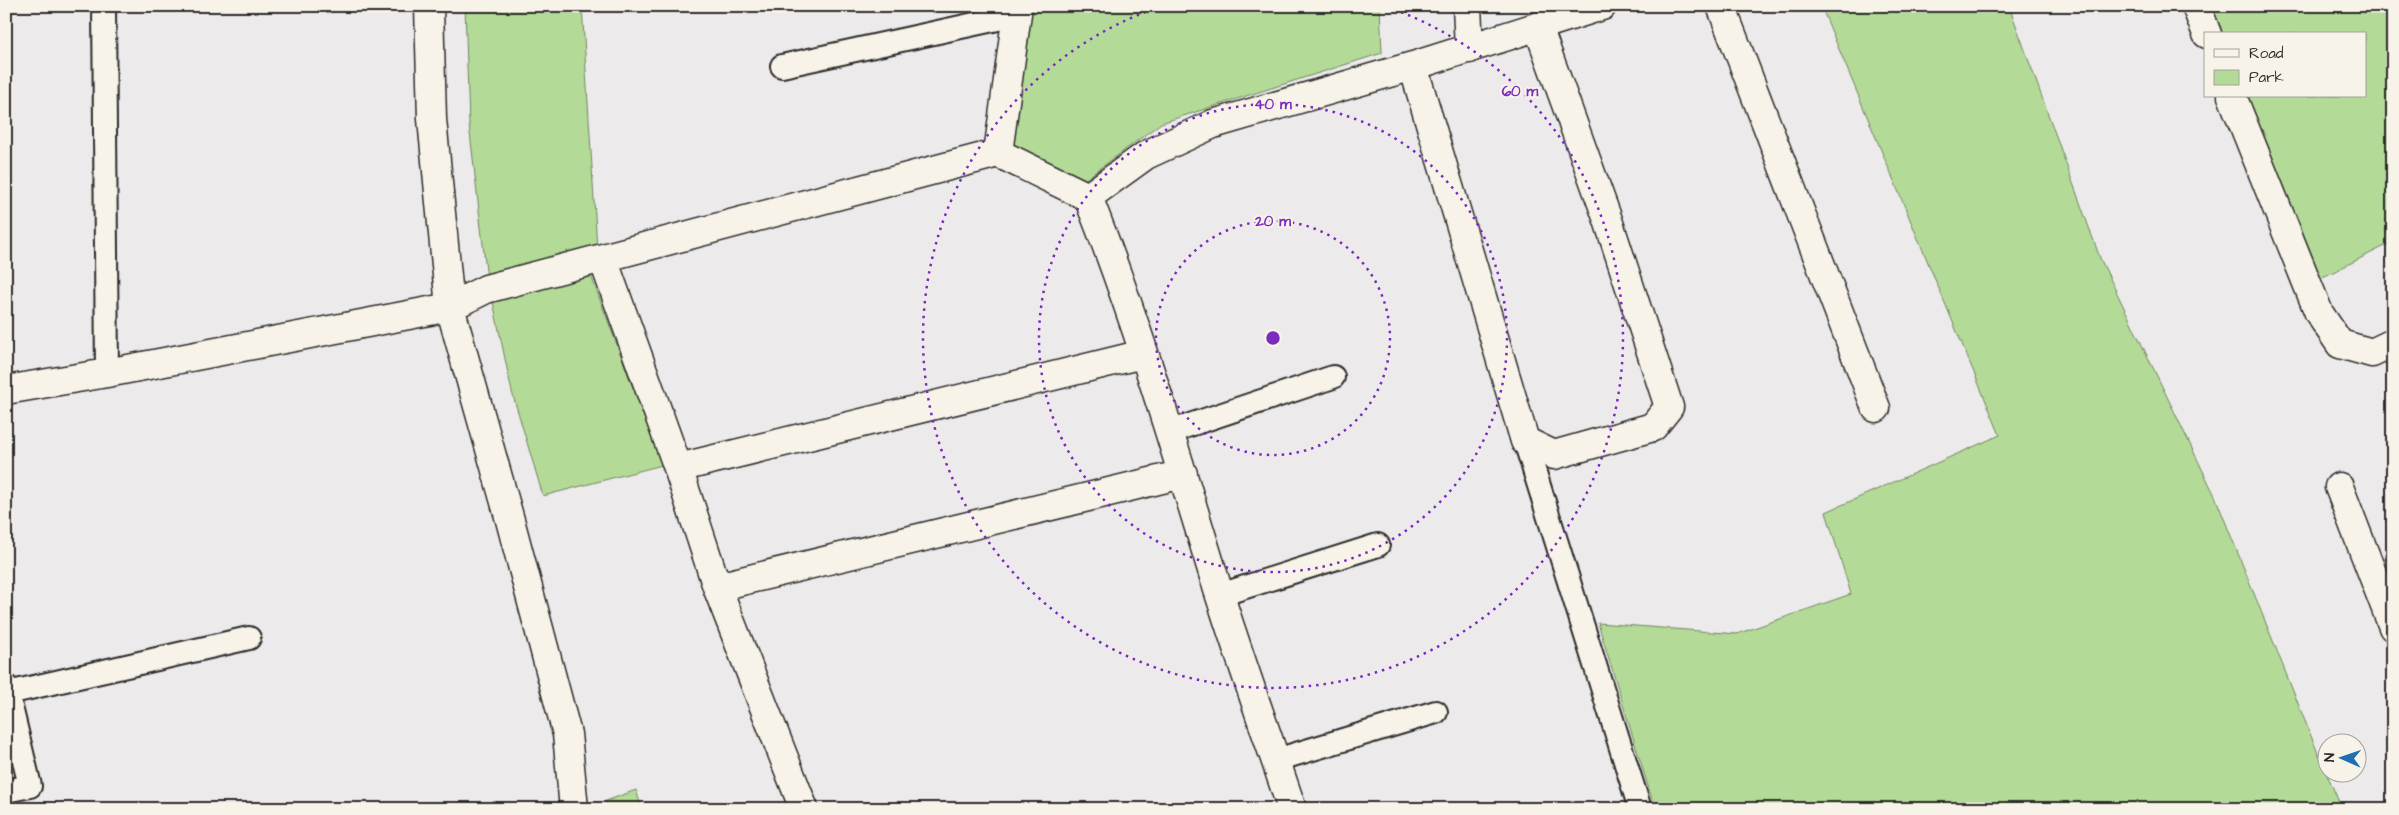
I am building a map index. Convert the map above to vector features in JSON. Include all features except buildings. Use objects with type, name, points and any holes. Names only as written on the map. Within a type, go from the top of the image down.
[{"type":"street","points":[[429,6],[432,119],[450,307],[510,520],[567,734],[574,809]]},
{"type":"street","points":[[1467,6],[1469,49]]},
{"type":"street","points":[[1088,197],[1146,155],[1213,124],[1413,66],[1602,6]]},
{"type":"street","points":[[1721,6],[1876,408]]},
{"type":"street","points":[[2196,6],[2206,32]]},
{"type":"street","points":[[998,153],[1017,11]]},
{"type":"street","points":[[1413,66],[1525,441],[1554,455],[1653,427],[1670,407],[1608,220],[1538,27]]},
{"type":"street","points":[[2233,98],[2319,313],[2340,344],[2372,353],[2393,343]]},
{"type":"street","points":[[6,390],[107,373],[450,307],[486,290],[998,153],[1088,197],[1111,254],[1183,474],[1220,595],[1292,809]]},
{"type":"street","points":[[603,259],[678,468],[717,587],[804,809]]},
{"type":"street","points":[[678,468],[1143,354]]},
{"type":"street","points":[[717,587],[1183,474]]},
{"type":"street","points":[[2339,487],[2393,627]]},
{"type":"lane","points":[[104,6],[107,373]]},
{"type":"lane","points":[[782,66],[1017,11]]},
{"type":"lane","points":[[1169,432],[1333,377]]},
{"type":"lane","points":[[1525,441],[1640,809]]},
{"type":"lane","points":[[1220,595],[1378,545]]},
{"type":"lane","points":[[6,791],[30,786],[7,690],[249,638]]},
{"type":"lane","points":[[1276,760],[1436,712]]},
{"type":"green space","points":[[465,6],[582,6],[597,248],[487,279],[469,124]]},
{"type":"green space","points":[[1030,6],[1380,6],[1382,53],[1161,123],[1079,184],[1018,152],[1011,141]]},
{"type":"green space","points":[[1821,6],[2009,6],[2100,258],[2215,496],[2316,748],[2316,782],[2330,782],[2342,809],[1655,809],[1598,623],[1737,634],[1851,594],[1826,512],[2000,435]]},
{"type":"green space","points":[[2212,6],[2393,6],[2393,242],[2321,278],[2249,98],[2366,98],[2366,32],[2222,32]]},
{"type":"green space","points":[[590,273],[662,465],[543,496],[512,392],[493,302]]},
{"type":"green space","points":[[636,790],[642,809],[607,809],[606,801]]}]
